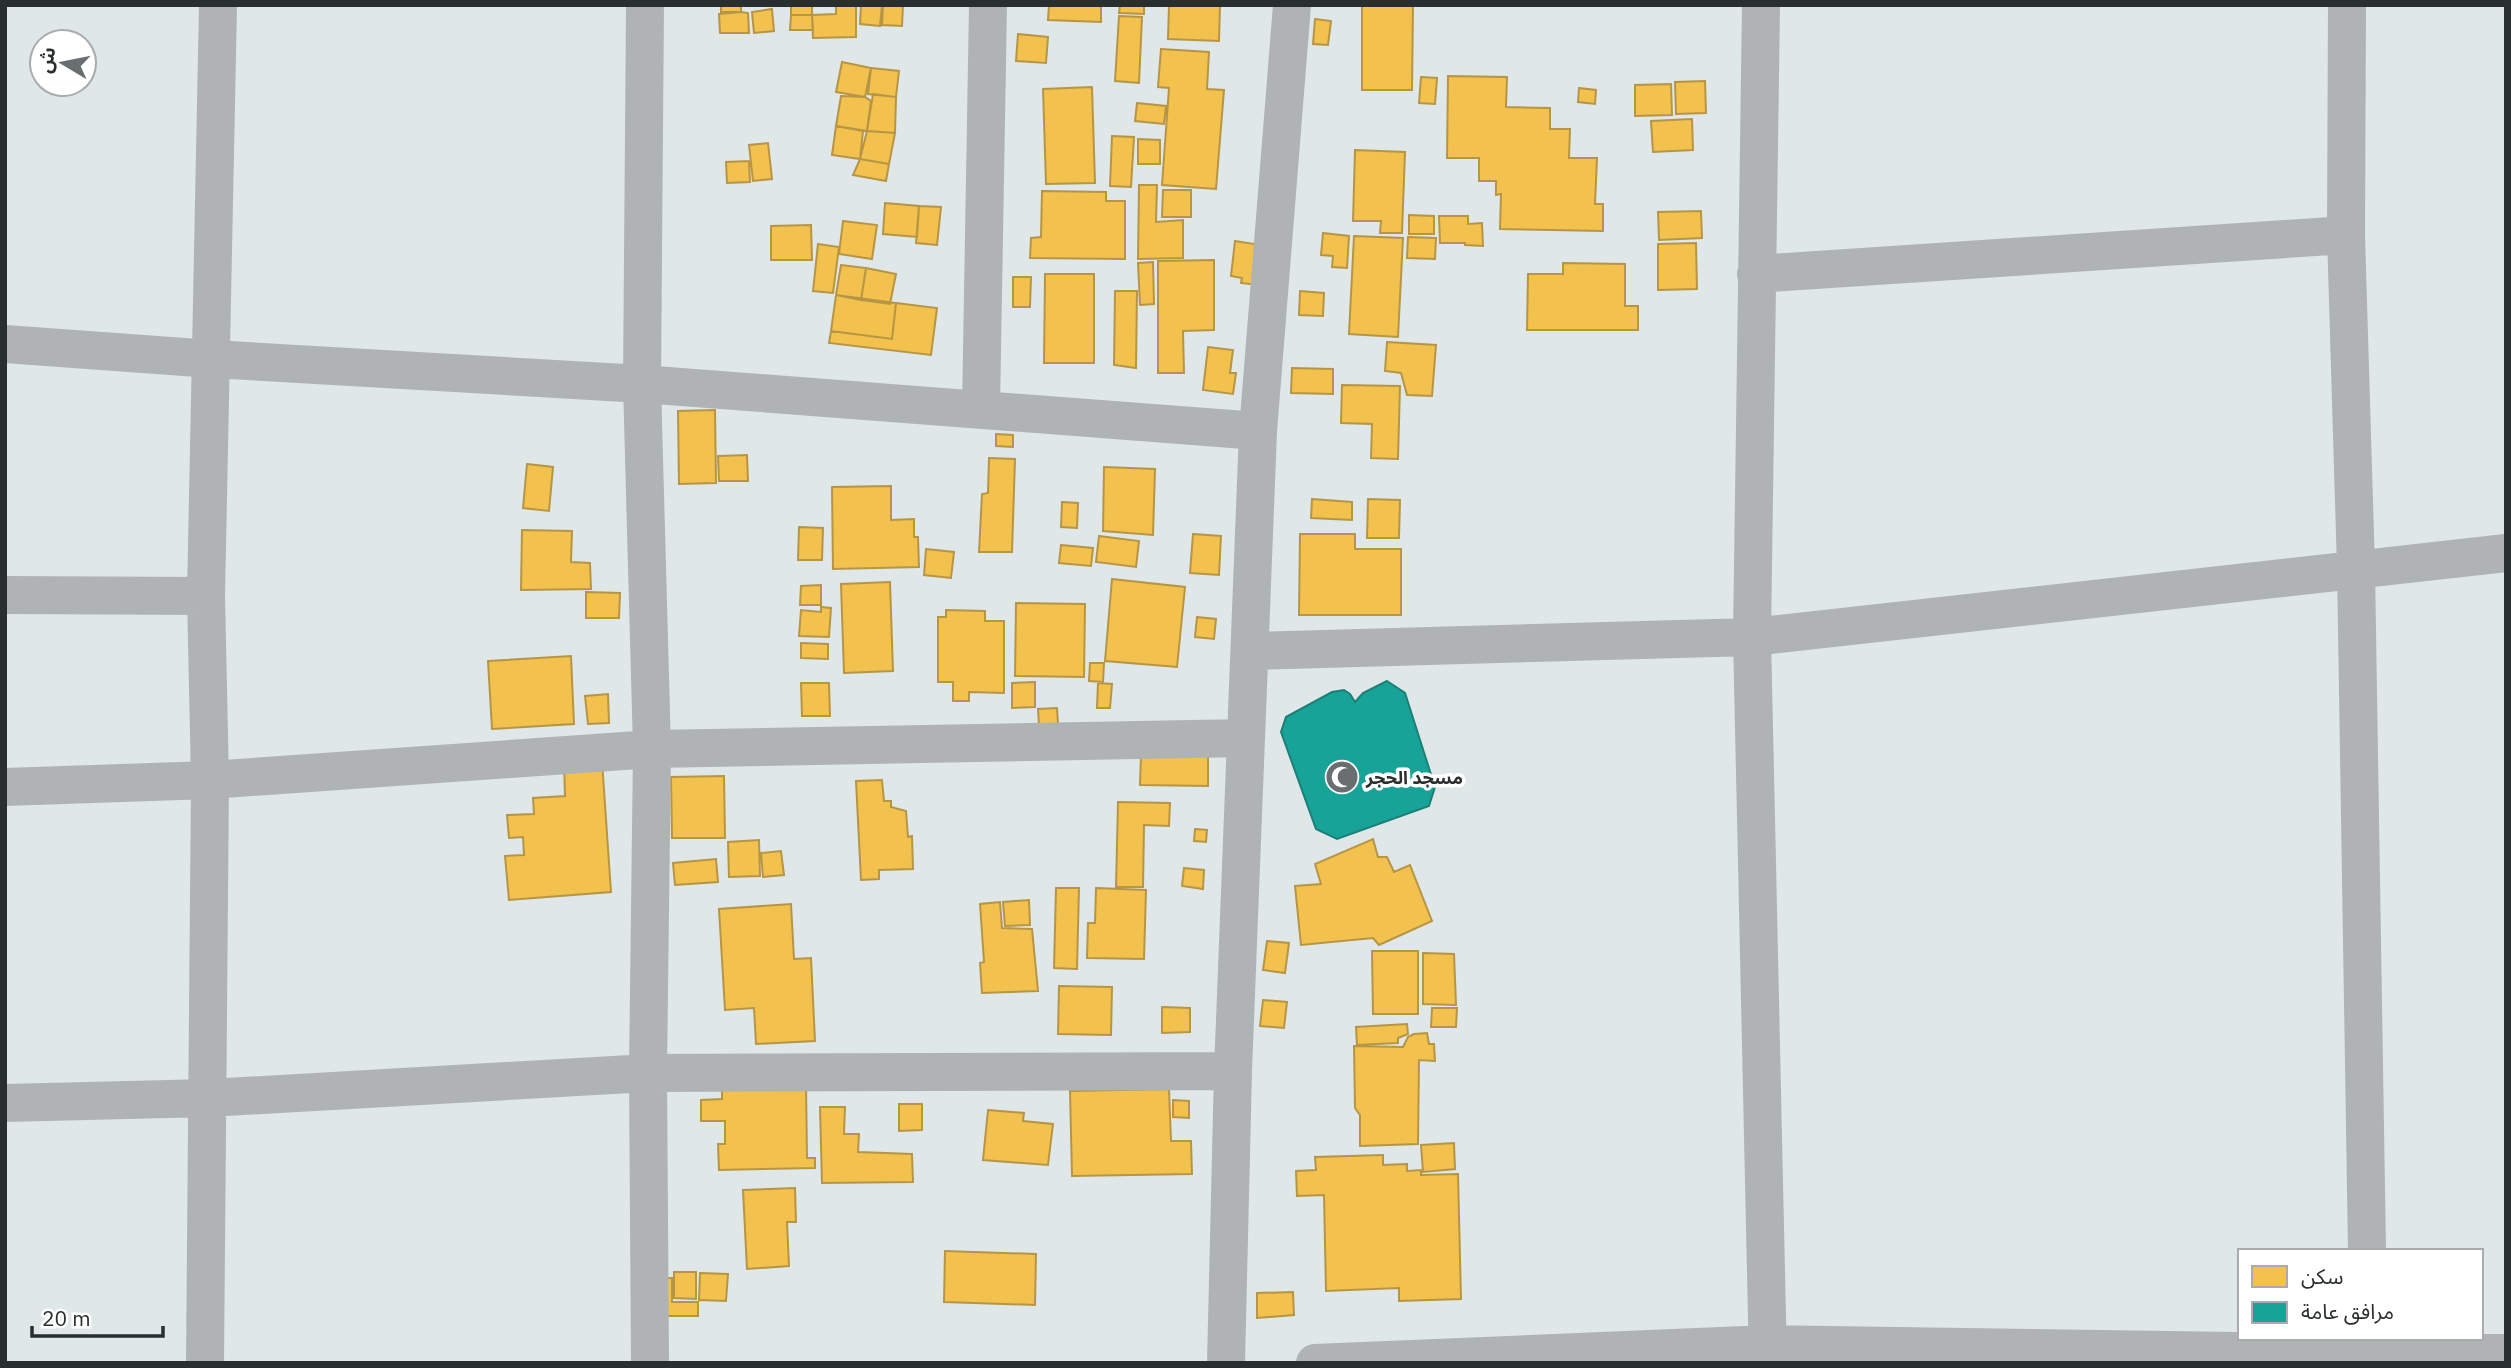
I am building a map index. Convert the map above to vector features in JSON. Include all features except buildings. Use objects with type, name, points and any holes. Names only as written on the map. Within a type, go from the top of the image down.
[{"type":"street","points":[[205,1363],[210,780],[206,596],[218,5]]},
{"type":"street","points":[[645,5],[642,384],[652,749],[648,1073],[650,1363]]},
{"type":"street","points":[[981,409],[988,5]]},
{"type":"street","points":[[1226,1363],[1233,1071],[1258,431],[1292,5]]},
{"type":"street","points":[[1761,5],[1752,636],[1768,1353]]},
{"type":"street","points":[[2347,5],[2346,235],[2356,568],[2367,1249]]},
{"type":"street","points":[[1756,274],[2346,235]]},
{"type":"street","points":[[5,344],[642,384],[1258,431]]},
{"type":"street","points":[[1250,651],[1752,636],[2506,553]]},
{"type":"street","points":[[5,595],[206,596]]},
{"type":"street","points":[[5,787],[210,780],[652,749],[1246,738]]},
{"type":"street","points":[[5,1103],[209,1098],[648,1073],[1233,1071]]},
{"type":"street","points":[[1315,1363],[1768,1353],[2506,1353]]},
{"type":"place","name":"مسجد الحجر","points":[[1342,777]]}]
